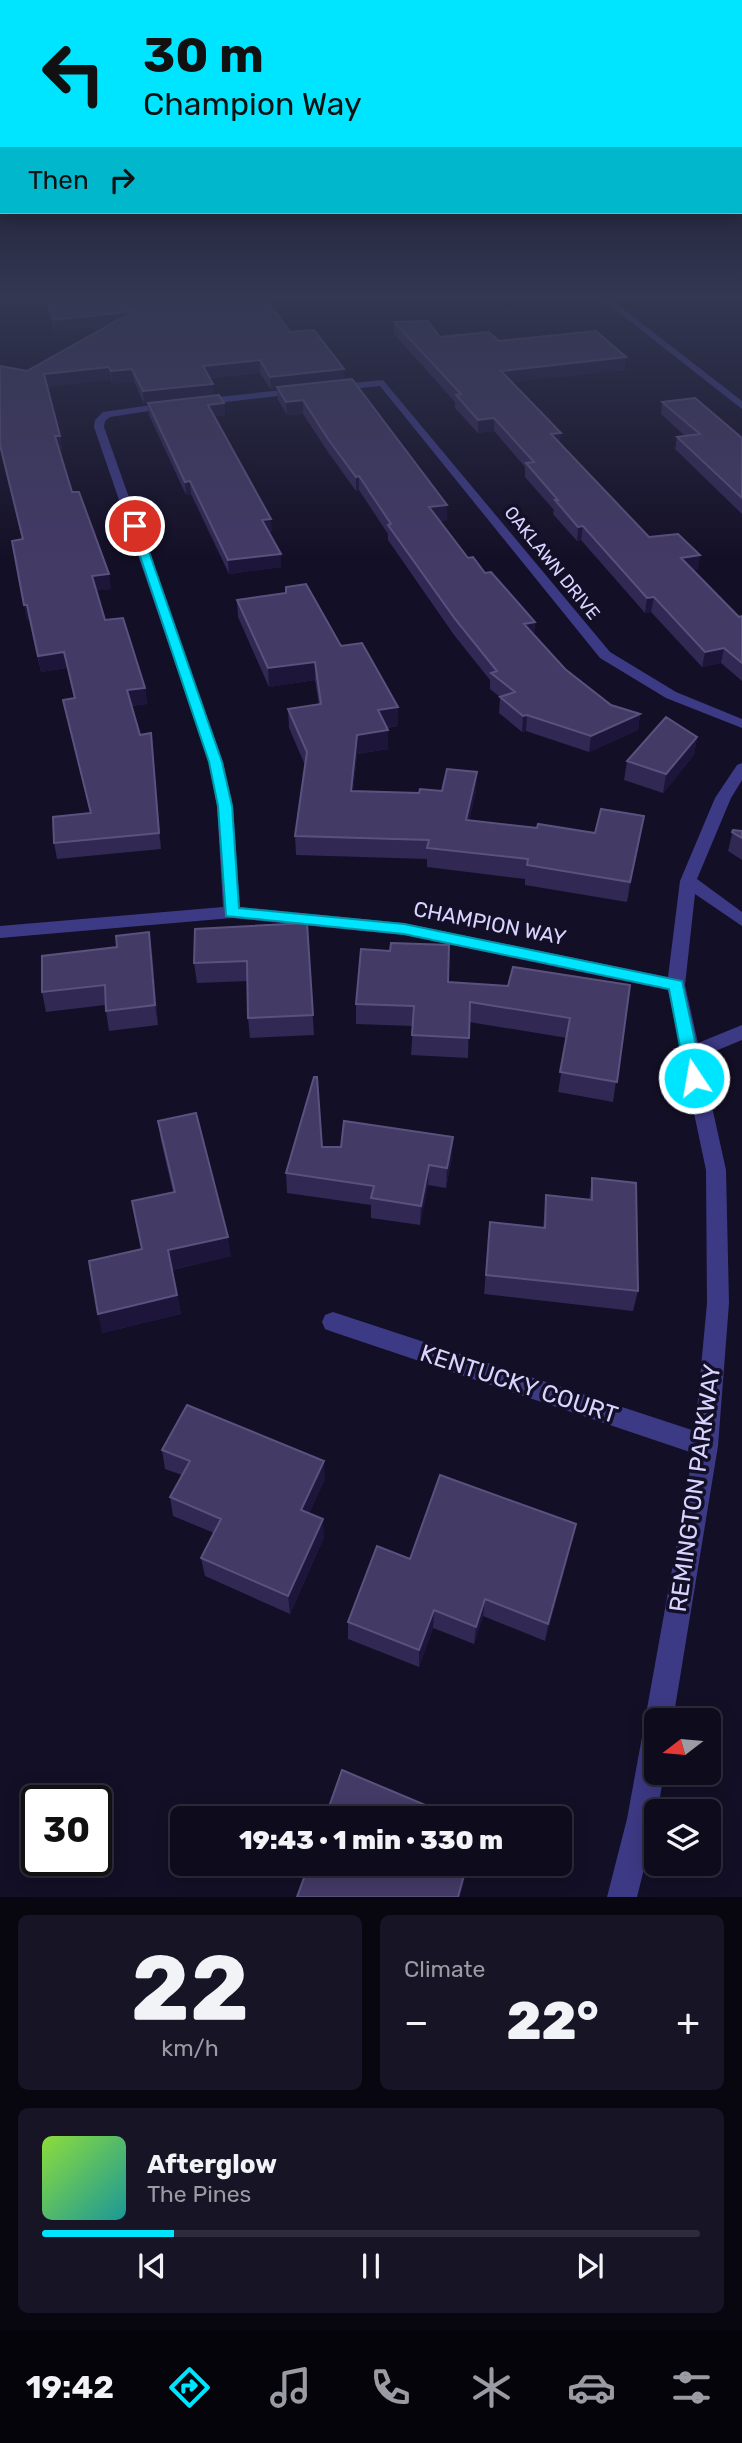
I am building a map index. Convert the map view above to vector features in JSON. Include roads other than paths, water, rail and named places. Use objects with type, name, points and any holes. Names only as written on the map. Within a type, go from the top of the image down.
[{"type":"street","name":"OAKLAWN DRIVE","points":[[232,912],[225,806],[216,762],[99,427],[100,420],[107,414],[121,411],[366,383]]},
{"type":"street","name":"OAKLAWN DRIVE","points":[[377,383],[383,383],[395,394],[518,551],[605,655],[640,679],[679,700],[742,724]]},
{"type":"street","points":[[712,383],[742,406]]},
{"type":"street","name":"REMINGTON PARKWAY","points":[[661,1708],[706,1446],[718,1303],[716,1170],[676,985],[688,881],[723,797],[742,768]]},
{"type":"street","points":[[688,881],[742,920]]},
{"type":"street","name":"CHAMPION WAY","points":[[0,932],[232,912],[404,929],[676,985]]},
{"type":"street","points":[[689,1055],[742,1032]]},
{"type":"street","name":"KENTUCKY COURT","points":[[333,1322],[706,1446]]},
{"type":"street","points":[[622,1897],[648,1785]]}]
